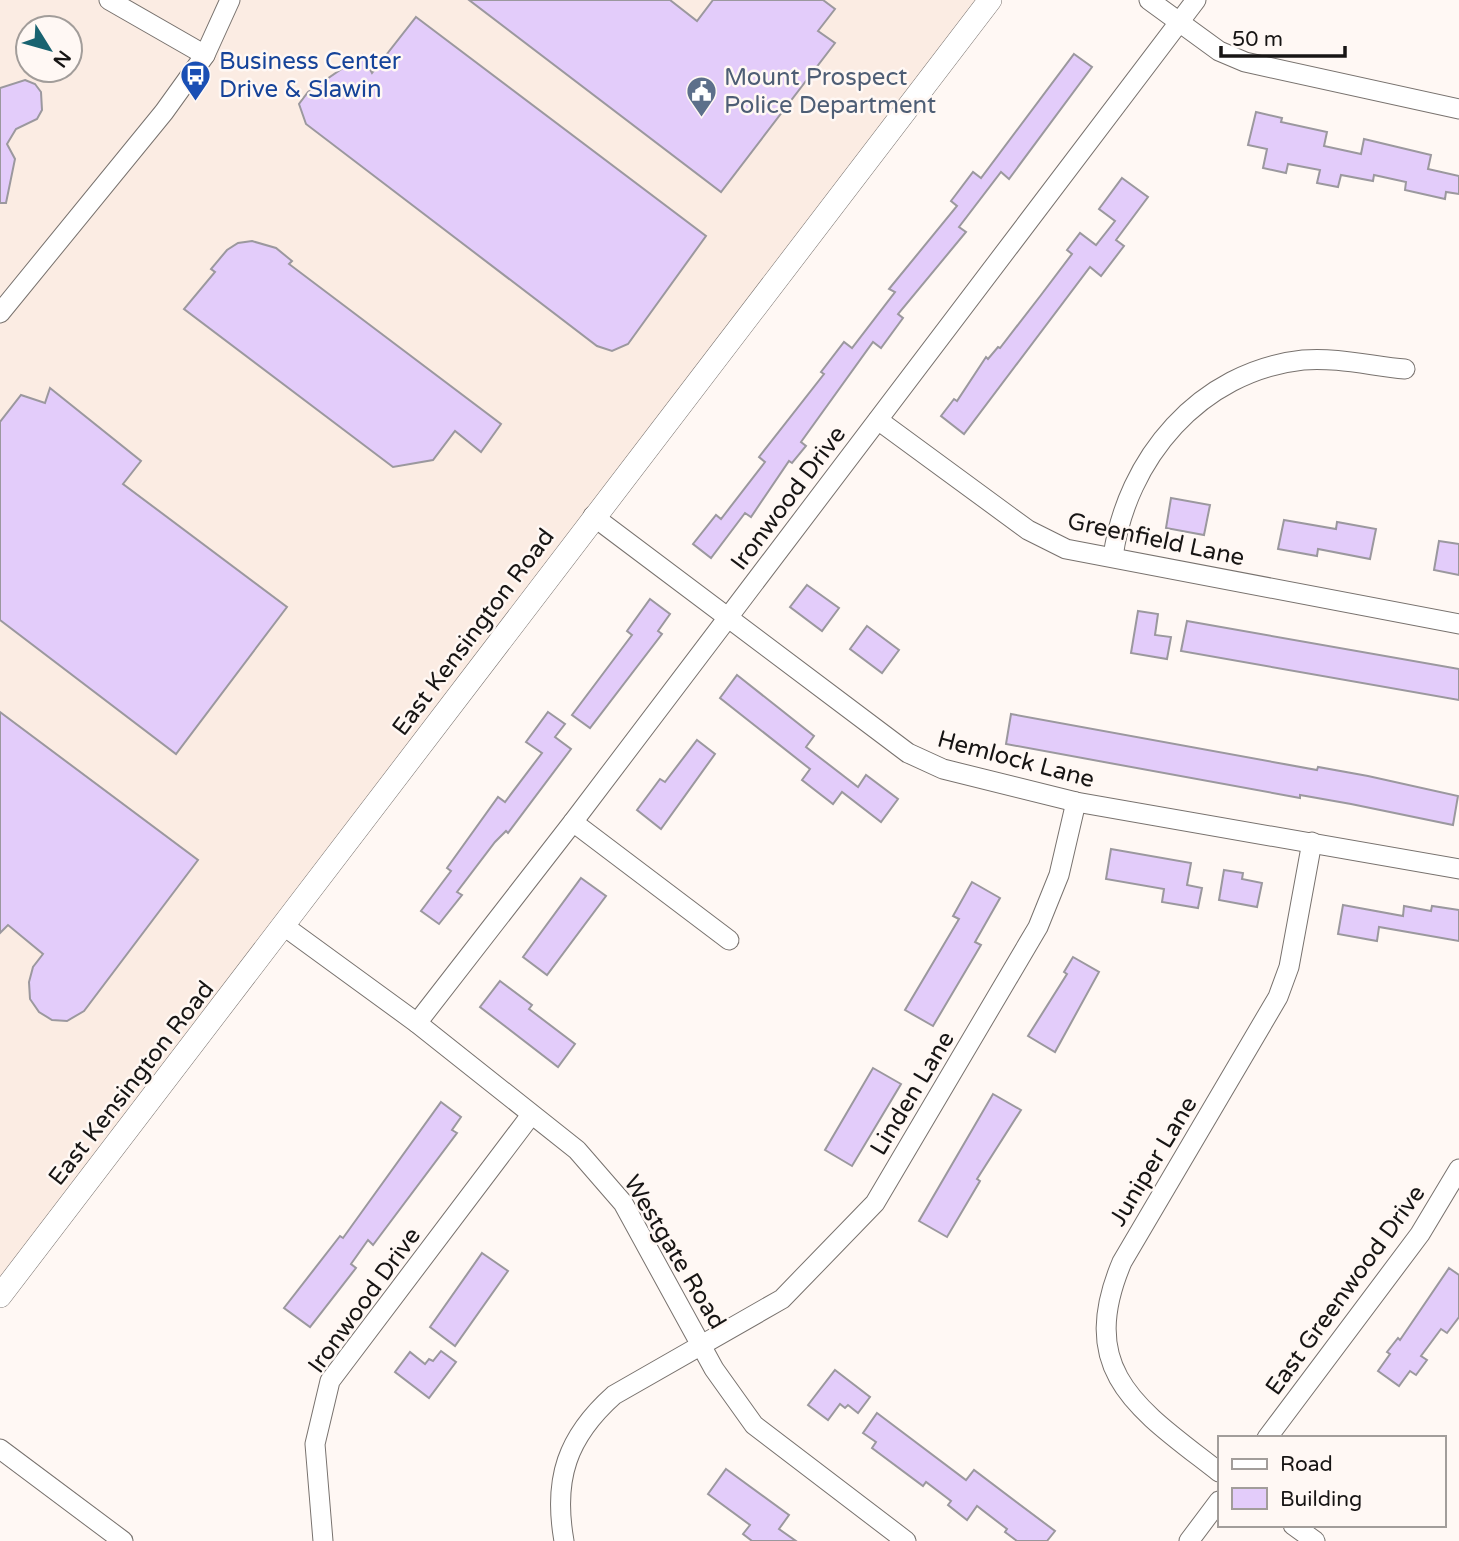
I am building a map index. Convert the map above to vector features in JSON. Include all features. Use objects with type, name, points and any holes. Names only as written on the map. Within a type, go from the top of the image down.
[{"type":"main road","name":"East Kensington Road","points":[[0,1296],[284,926],[593,516],[990,0]]},
{"type":"street","points":[[109,0],[205,55]]},
{"type":"street","points":[[0,313],[164,112],[205,55],[230,0]]},
{"type":"street","points":[[1149,0],[1219,51],[1245,62],[1459,109]]},
{"type":"street","name":"Ironwood Drive","points":[[416,1023],[573,822],[1196,0]]},
{"type":"street","points":[[1113,557],[1123,507],[1146,461],[1163,435],[1206,398],[1255,372],[1305,360],[1405,369]]},
{"type":"street","name":"Greenfield Lane","points":[[878,420],[1028,530],[1066,549],[1459,624]]},
{"type":"street","name":"Hemlock Lane","points":[[593,516],[917,758],[976,779],[1076,802],[1459,869]]},
{"type":"street","name":"Linden Lane","points":[[564,1541],[559,1495],[565,1465],[590,1416],[614,1395],[782,1299],[875,1203],[1038,928],[1059,875],[1076,802]]},
{"type":"street","points":[[573,822],[729,940]]},
{"type":"street","name":"Juniper Lane","points":[[1218,1471],[1161,1427],[1131,1398],[1114,1372],[1108,1350],[1107,1310],[1122,1262],[1278,997],[1289,967],[1312,842]]},
{"type":"street","name":"Westgate Road","points":[[284,926],[416,1023],[577,1150],[623,1203],[714,1369],[754,1425],[906,1541]]},
{"type":"street","name":"Ironwood Drive","points":[[323,1541],[315,1444],[330,1381],[531,1115]]},
{"type":"street","name":"East Greenwood Drive","points":[[1268,1436],[1420,1234],[1459,1170]]},
{"type":"street","points":[[0,1449],[123,1541]]},
{"type":"street","points":[[1189,1541],[1218,1503]]},
{"type":"street","points":[[1296,1527],[1315,1541]]},
{"type":"shaded area","points":[[0,0],[977,0],[0,1285]]},
{"type":"building","name":"Mount Prospect Police Department","points":[[469,0],[670,0],[697,21],[713,0],[823,0],[835,9],[818,31],[835,43],[721,192]]},
{"type":"building","points":[[416,17],[706,236],[628,344],[612,351],[597,346],[306,124],[299,104],[308,92],[362,55],[372,73]]},
{"type":"building","points":[[1074,54],[1092,67],[1009,179],[1001,172],[959,227],[966,232],[898,314],[903,318],[881,348],[873,342],[801,442],[806,446],[792,463],[789,461],[751,517],[745,513],[711,558],[693,544],[716,515],[721,519],[765,462],[759,457],[824,374],[821,372],[844,342],[852,348],[895,292],[889,289],[957,206],[951,201],[973,172],[981,178]]},
{"type":"building","points":[[14,84],[35,84],[41,92],[42,110],[37,119],[16,129],[7,144],[15,159],[6,203],[0,203],[0,88]]},
{"type":"building","points":[[1256,112],[1282,118],[1281,122],[1327,132],[1324,146],[1361,154],[1364,139],[1431,155],[1428,169],[1459,176],[1459,194],[1446,192],[1445,199],[1405,190],[1406,182],[1374,175],[1373,181],[1341,175],[1338,187],[1317,183],[1320,170],[1288,164],[1286,173],[1263,168],[1267,149],[1248,145]]},
{"type":"building","points":[[1122,178],[1148,197],[1116,240],[1124,246],[1101,276],[1090,267],[964,434],[941,416],[954,399],[957,401],[986,357],[988,359],[1000,348],[1041,295],[1072,254],[1067,250],[1080,233],[1096,245],[1115,221],[1099,209]]},
{"type":"building","points":[[252,241],[276,248],[292,261],[289,264],[501,424],[481,452],[455,431],[433,460],[393,467],[184,309],[215,272],[211,269],[227,250],[238,243]]},
{"type":"building","points":[[50,388],[141,461],[123,484],[287,607],[176,754],[0,620],[0,422],[21,395],[45,403]]},
{"type":"building","points":[[1171,498],[1210,505],[1204,535],[1166,528]]},
{"type":"building","points":[[1284,520],[1336,529],[1337,522],[1376,529],[1370,559],[1318,549],[1317,556],[1278,549]]},
{"type":"building","points":[[1439,541],[1459,544],[1459,575],[1434,570]]},
{"type":"building","points":[[807,585],[839,608],[822,631],[790,607]]},
{"type":"building","points":[[650,599],[670,614],[658,631],[662,634],[590,728],[572,715],[632,635],[627,631]]},
{"type":"building","points":[[1138,611],[1158,614],[1155,635],[1171,637],[1167,659],[1131,653]]},
{"type":"building","points":[[1187,621],[1459,669],[1459,700],[1181,651]]},
{"type":"building","points":[[867,626],[899,650],[882,673],[850,649]]},
{"type":"building","points":[[737,675],[814,736],[806,747],[858,787],[866,775],[898,799],[881,822],[842,792],[833,804],[802,780],[810,769],[720,698]]},
{"type":"building","points":[[0,712],[198,860],[84,1011],[67,1021],[52,1020],[39,1012],[30,999],[29,982],[33,967],[43,954],[8,925],[0,933]]},
{"type":"building","points":[[548,712],[565,724],[555,737],[571,749],[508,833],[506,831],[495,842],[457,892],[462,895],[439,924],[421,911],[451,871],[447,868],[498,797],[505,802],[542,753],[526,742]]},
{"type":"building","points":[[1011,714],[1317,770],[1318,767],[1368,776],[1458,796],[1453,825],[1351,804],[1300,795],[1300,798],[1006,744]]},
{"type":"building","points":[[697,740],[715,754],[661,829],[637,810],[660,779],[665,782]]},
{"type":"building","points":[[1111,849],[1191,863],[1187,885],[1202,888],[1198,908],[1162,902],[1164,889],[1106,879]]},
{"type":"building","points":[[1224,870],[1243,873],[1242,879],[1262,883],[1257,907],[1219,900]]},
{"type":"building","points":[[581,878],[606,896],[547,975],[523,957]]},
{"type":"building","points":[[972,882],[1000,898],[975,942],[981,945],[933,1026],[905,1010],[959,919],[953,916]]},
{"type":"building","points":[[1343,905],[1403,916],[1404,906],[1431,911],[1432,906],[1459,910],[1459,941],[1379,927],[1377,941],[1338,934]]},
{"type":"building","points":[[1073,957],[1099,972],[1055,1052],[1028,1036],[1067,974],[1064,972]]},
{"type":"building","points":[[500,981],[532,1005],[529,1009],[575,1044],[558,1067],[480,1007]]},
{"type":"building","points":[[873,1068],[901,1084],[852,1166],[825,1150]]},
{"type":"building","points":[[993,1094],[1021,1110],[977,1179],[980,1181],[947,1237],[919,1221]]},
{"type":"building","points":[[441,1102],[461,1117],[452,1130],[457,1133],[373,1245],[368,1240],[351,1264],[356,1268],[310,1327],[284,1308],[340,1236],[343,1238]]},
{"type":"building","points":[[482,1253],[508,1271],[455,1346],[430,1327]]},
{"type":"building","points":[[1449,1268],[1459,1275],[1459,1317],[1447,1333],[1441,1329],[1421,1356],[1427,1360],[1416,1375],[1410,1371],[1399,1386],[1378,1371],[1390,1354],[1387,1352],[1398,1338],[1400,1340]]},
{"type":"building","points":[[441,1351],[456,1362],[429,1398],[395,1372],[410,1352],[425,1364],[429,1359],[433,1361]]},
{"type":"building","points":[[835,1370],[870,1397],[858,1413],[848,1405],[845,1408],[840,1404],[828,1420],[808,1405]]},
{"type":"building","points":[[877,1413],[966,1480],[974,1470],[1055,1531],[1047,1541],[1017,1541],[1005,1532],[1007,1529],[977,1506],[967,1520],[948,1505],[951,1501],[926,1482],[923,1486],[872,1448],[876,1442],[863,1433]]},
{"type":"building","points":[[726,1469],[789,1515],[779,1529],[796,1541],[752,1541],[743,1534],[750,1525],[708,1494]]},
{"type":"place","name":"Business Center Drive & Slawin","points":[[196,102]]},
{"type":"place","name":"Mount Prospect Police Department","points":[[701,118]]}]
